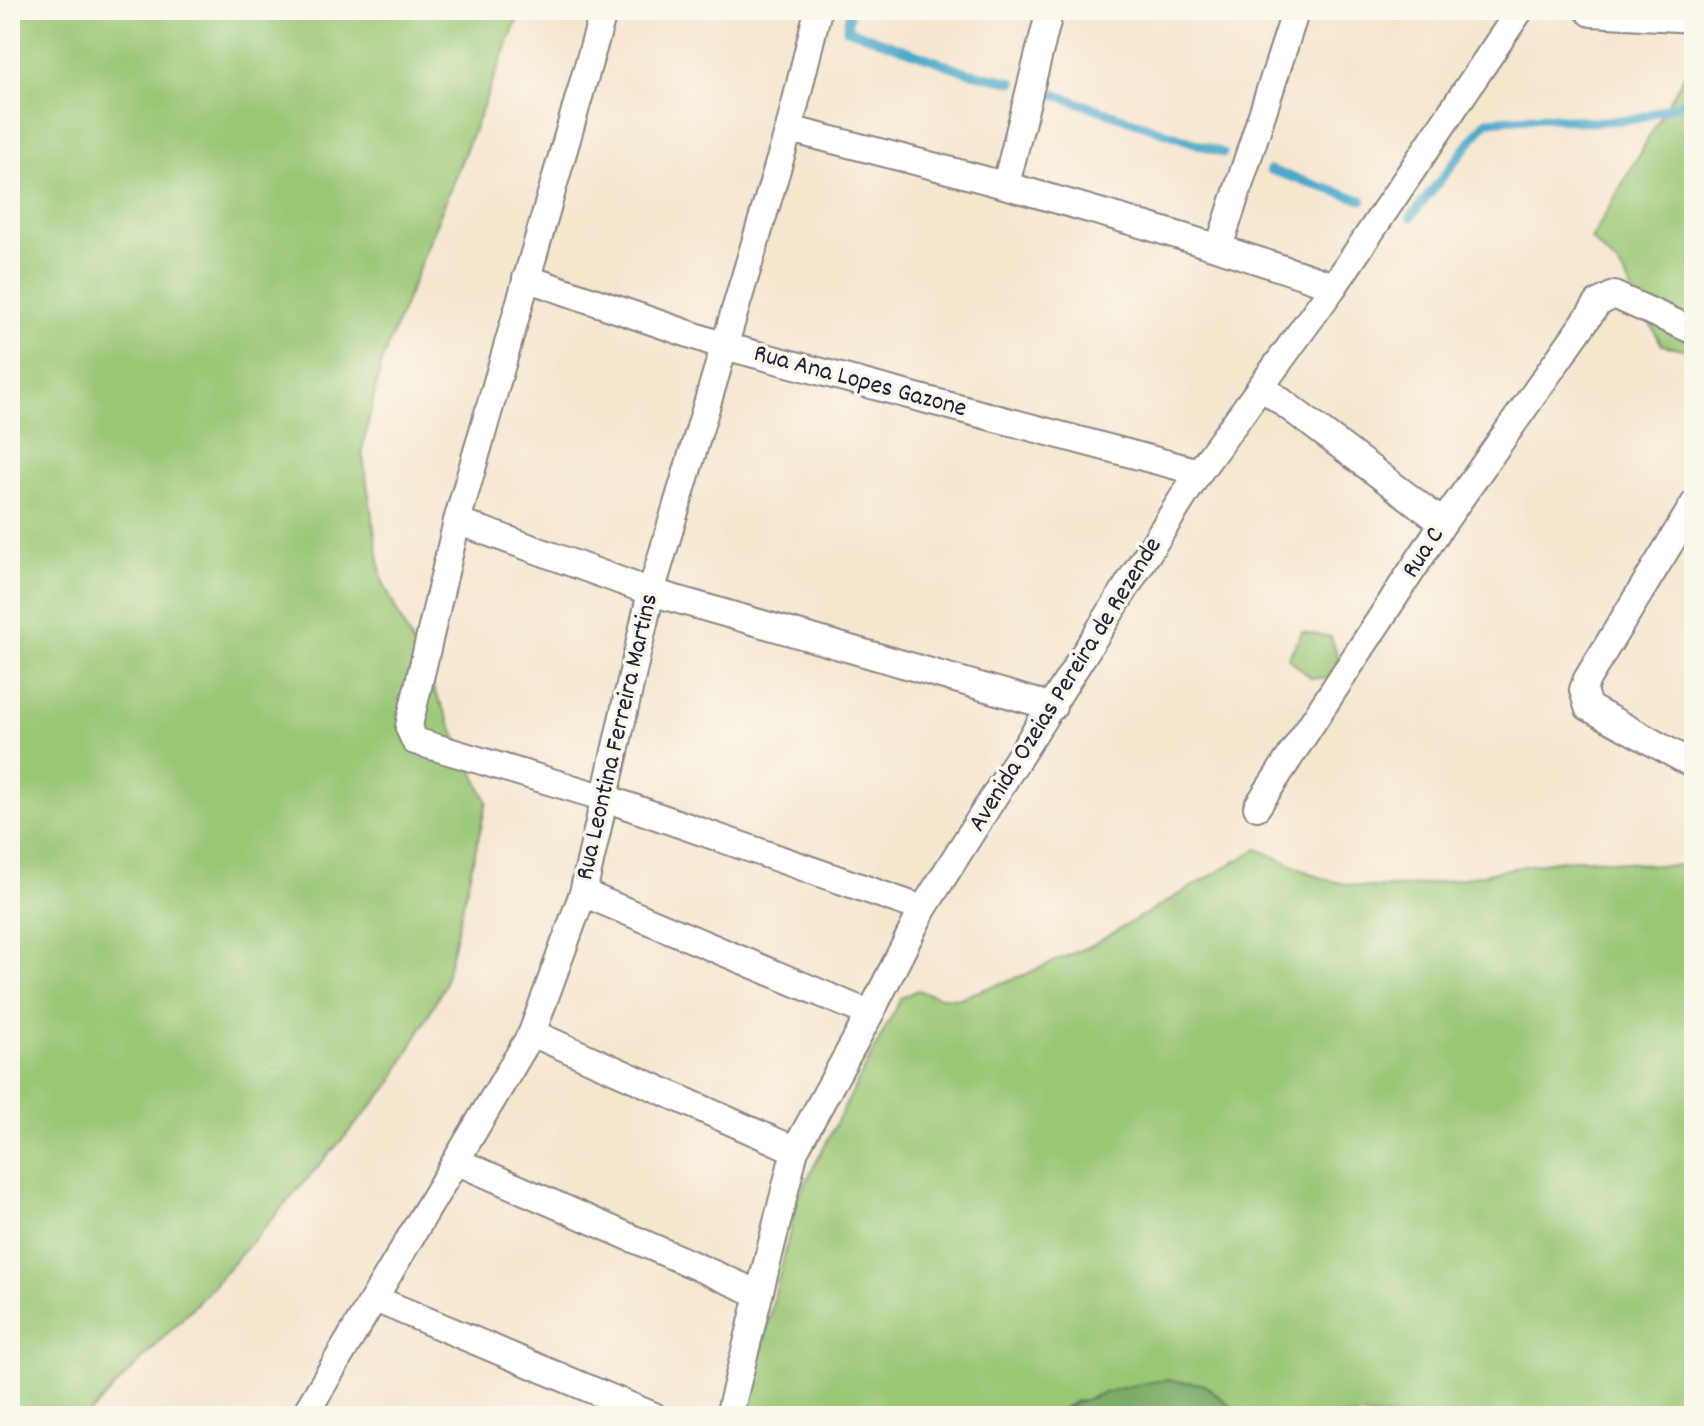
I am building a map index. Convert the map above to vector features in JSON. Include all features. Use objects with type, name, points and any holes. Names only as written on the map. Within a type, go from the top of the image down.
[{"type":"street","points":[[604,10],[457,521],[410,721],[411,735],[415,741],[605,798],[923,909]]},
{"type":"street","name":"Rua Leontina Ferreira Martins","points":[[304,1416],[532,1033],[583,893],[651,592],[789,129],[818,10]]},
{"type":"street","points":[[1006,184],[1050,10]]},
{"type":"street","points":[[1219,247],[1296,10]]},
{"type":"street","name":"Avenida Ozeias Pereira de Rezende","points":[[729,1416],[757,1293],[795,1150],[870,1014],[923,909],[1199,472],[1334,286],[1520,10]]},
{"type":"street","points":[[1592,10],[1694,16]]},
{"type":"street","points":[[789,129],[1006,184],[1219,247],[1334,286]]},
{"type":"street","name":"Rua Ana Lopes Gazone","points":[[526,278],[724,346],[1199,472]]},
{"type":"street","name":"Rua C","points":[[1257,807],[1443,523],[1598,303],[1614,295],[1694,331]]},
{"type":"street","points":[[1261,386],[1443,523]]},
{"type":"street","points":[[1694,504],[1583,690],[1588,707],[1694,765]]},
{"type":"street","points":[[457,521],[651,592],[1053,707]]},
{"type":"street","points":[[583,893],[870,1014]]},
{"type":"street","points":[[532,1033],[795,1150]]},
{"type":"street","points":[[456,1161],[757,1293]]},
{"type":"street","points":[[375,1299],[654,1416]]},
{"type":"green space","points":[[10,10],[521,10],[381,364],[362,451],[382,580],[487,801],[444,986],[391,1084],[203,1297],[87,1416],[10,1416]]},
{"type":"green space","points":[[1694,58],[1694,351],[1662,345],[1620,268],[1591,239]]},
{"type":"green space","points":[[1302,632],[1331,637],[1339,660],[1329,678],[1311,678],[1288,658]]},
{"type":"green space","points":[[1257,849],[1326,879],[1366,887],[1427,884],[1579,859],[1665,866],[1694,864],[1694,1416],[1244,1416],[1203,1384],[1076,1401],[1050,1416],[746,1416],[798,1197],[901,998],[917,990],[941,997],[960,998],[1024,975],[1092,945]]},
{"type":"green space","points":[[1166,1380],[1203,1384],[1244,1416],[1050,1416],[1106,1392]]},
{"type":"waterway","points":[[850,10],[847,29],[967,72],[1013,82]]},
{"type":"waterway","points":[[1054,94],[1223,153]]},
{"type":"waterway","points":[[1411,217],[1487,121],[1543,117],[1590,122],[1636,119],[1694,99]]},
{"type":"waterway","points":[[1270,170],[1362,200]]}]
